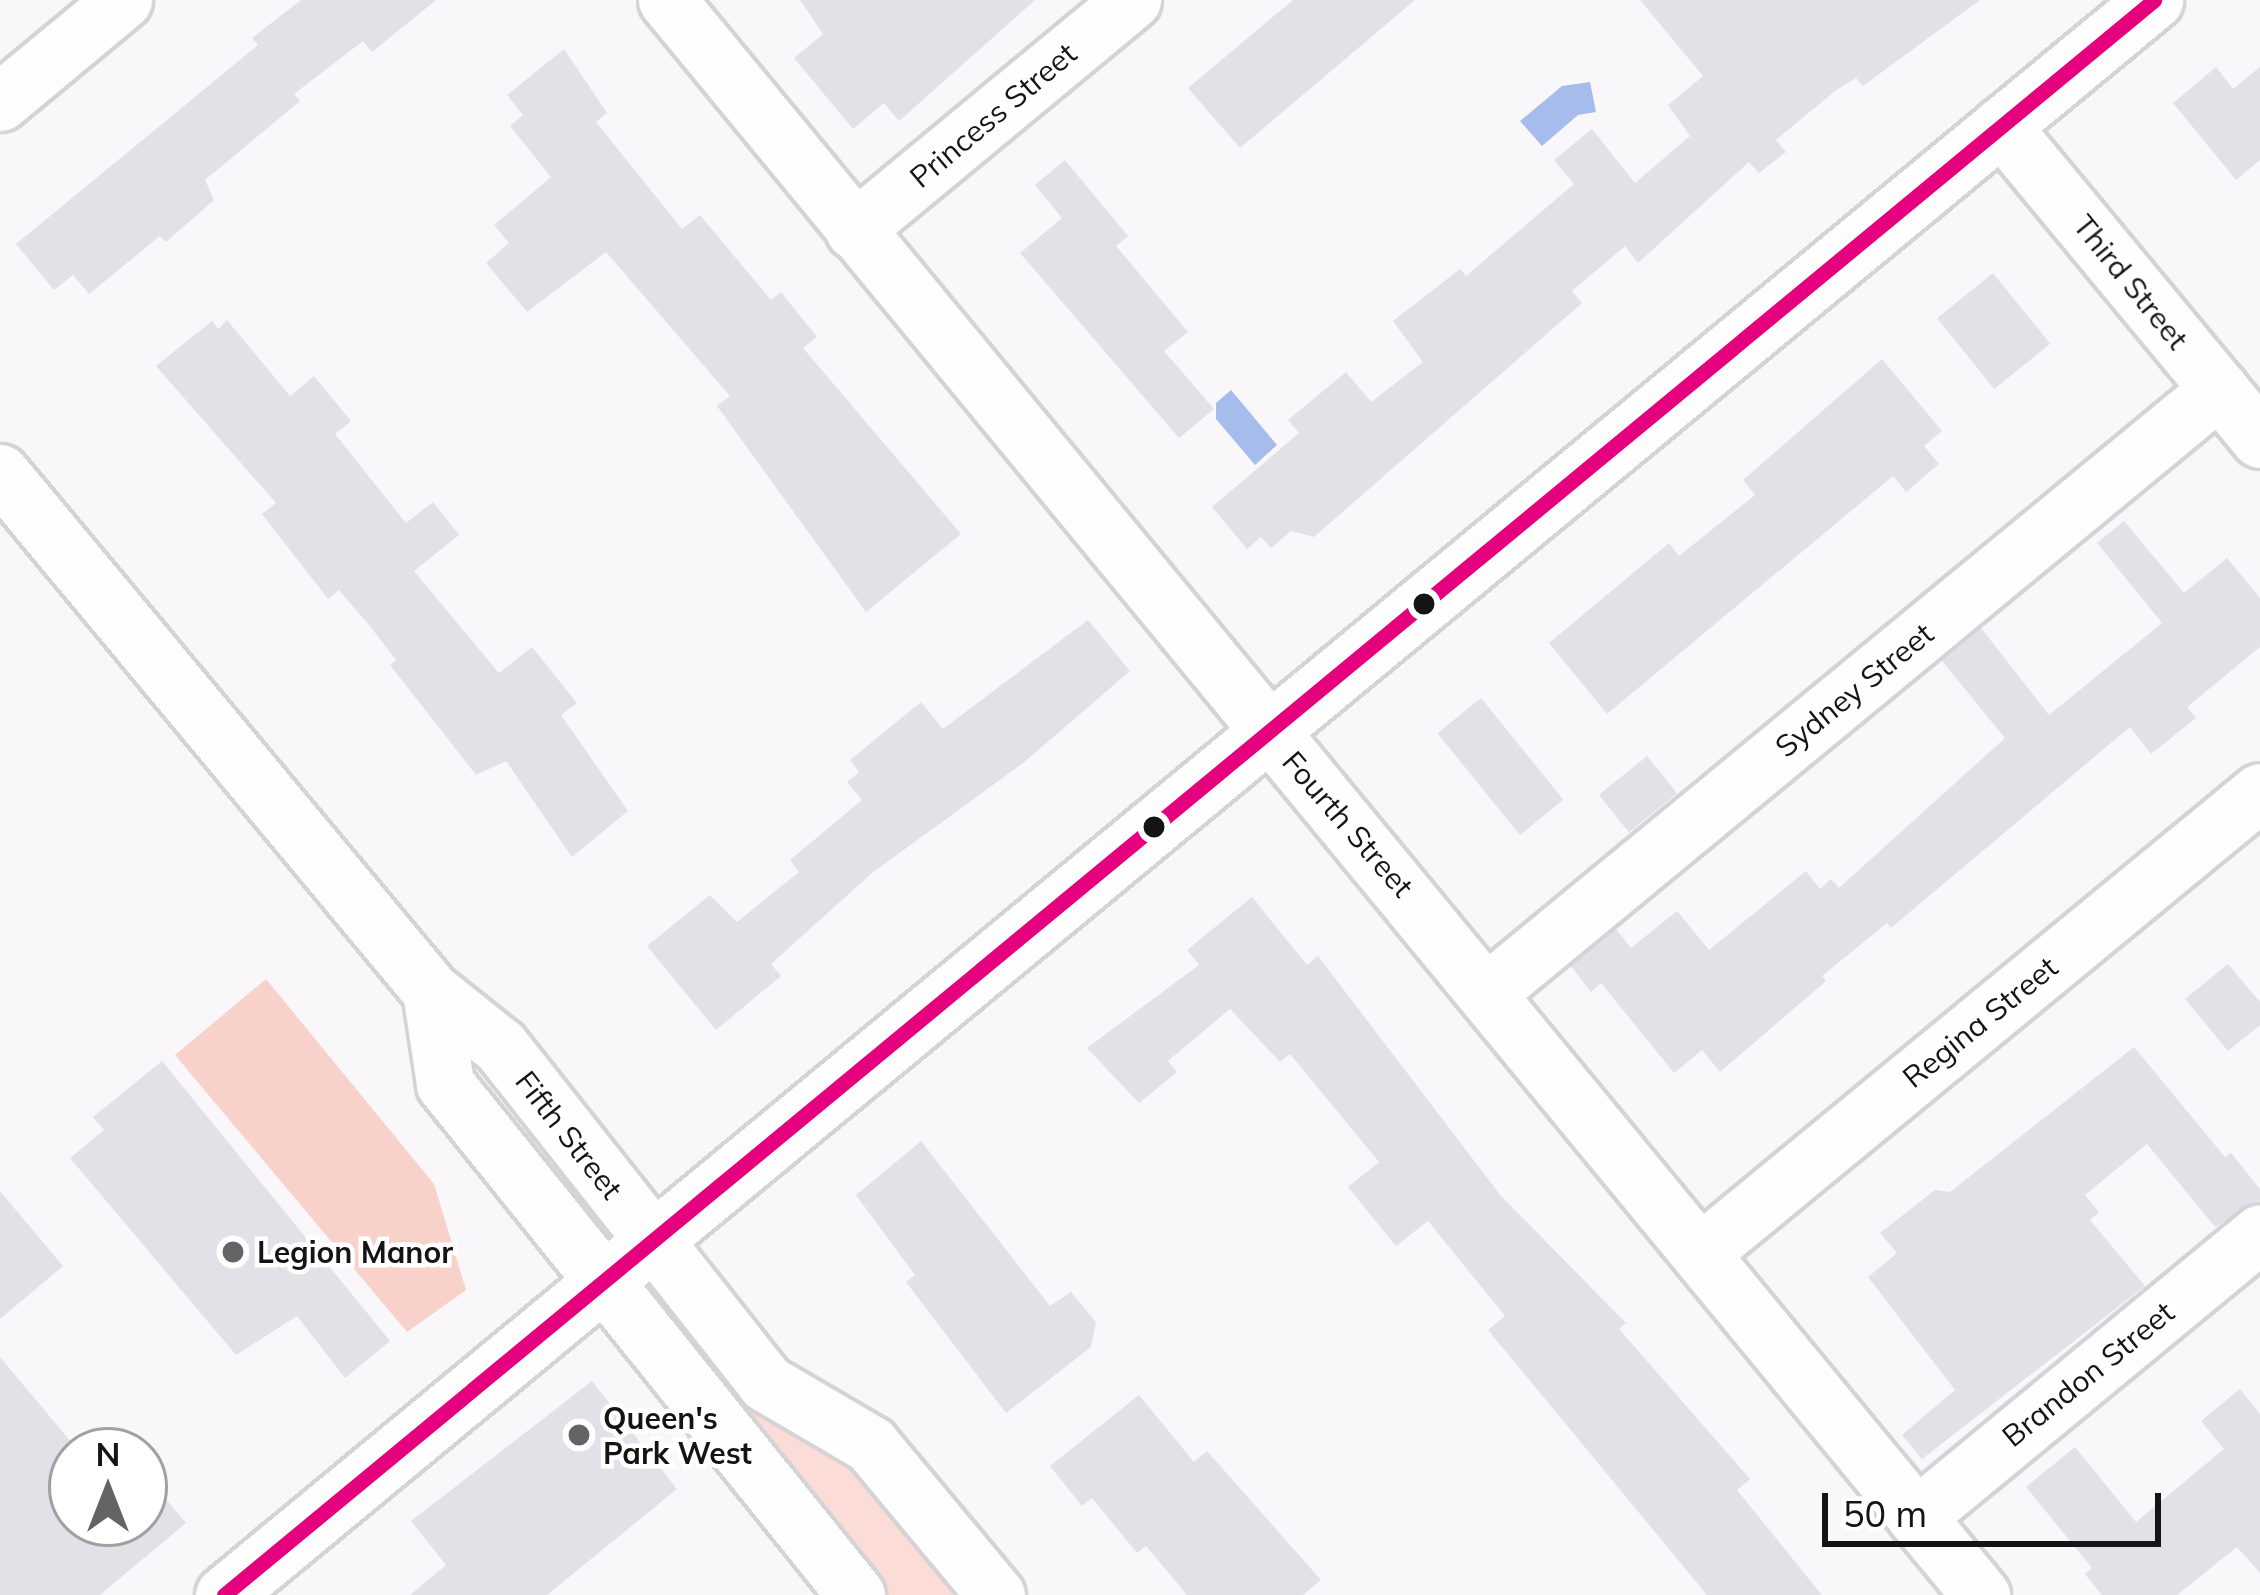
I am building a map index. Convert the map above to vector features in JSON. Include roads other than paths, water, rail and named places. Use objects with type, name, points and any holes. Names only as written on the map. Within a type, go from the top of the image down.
[{"type":"street","points":[[0,102],[123,0]]},
{"type":"street","name":"Fourth Street","points":[[667,0],[1266,728],[1490,990],[1981,1595]]},
{"type":"street","name":"Princess Street","points":[[854,230],[1132,0]]},
{"type":"street","points":[[224,1595],[603,1287],[1266,728],[2154,0]]},
{"type":"street","name":"Third Street","points":[[2002,126],[2260,439]]},
{"type":"street","name":"Sydney Street","points":[[1490,990],[2219,389]]},
{"type":"street","name":"Fifth Street","points":[[0,473],[430,991],[500,1046],[766,1383],[870,1444],[995,1595]]},
{"type":"street","name":"Regina Street","points":[[1700,1253],[2260,792]]},
{"type":"street","points":[[430,991],[445,1084],[603,1287],[856,1595]]},
{"type":"street","name":"Brandon Street","points":[[1916,1517],[2260,1233]]},
{"type":"water","points":[[1590,82],[1596,112],[1578,115],[1542,146],[1520,121],[1562,86]]},
{"type":"water","points":[[1231,390],[1277,445],[1255,465],[1216,419],[1216,403]]},
{"type":"place","name":"Legion Manor","points":[[233,1252]]},
{"type":"place","name":"Queen's Park West","points":[[579,1435]]}]
